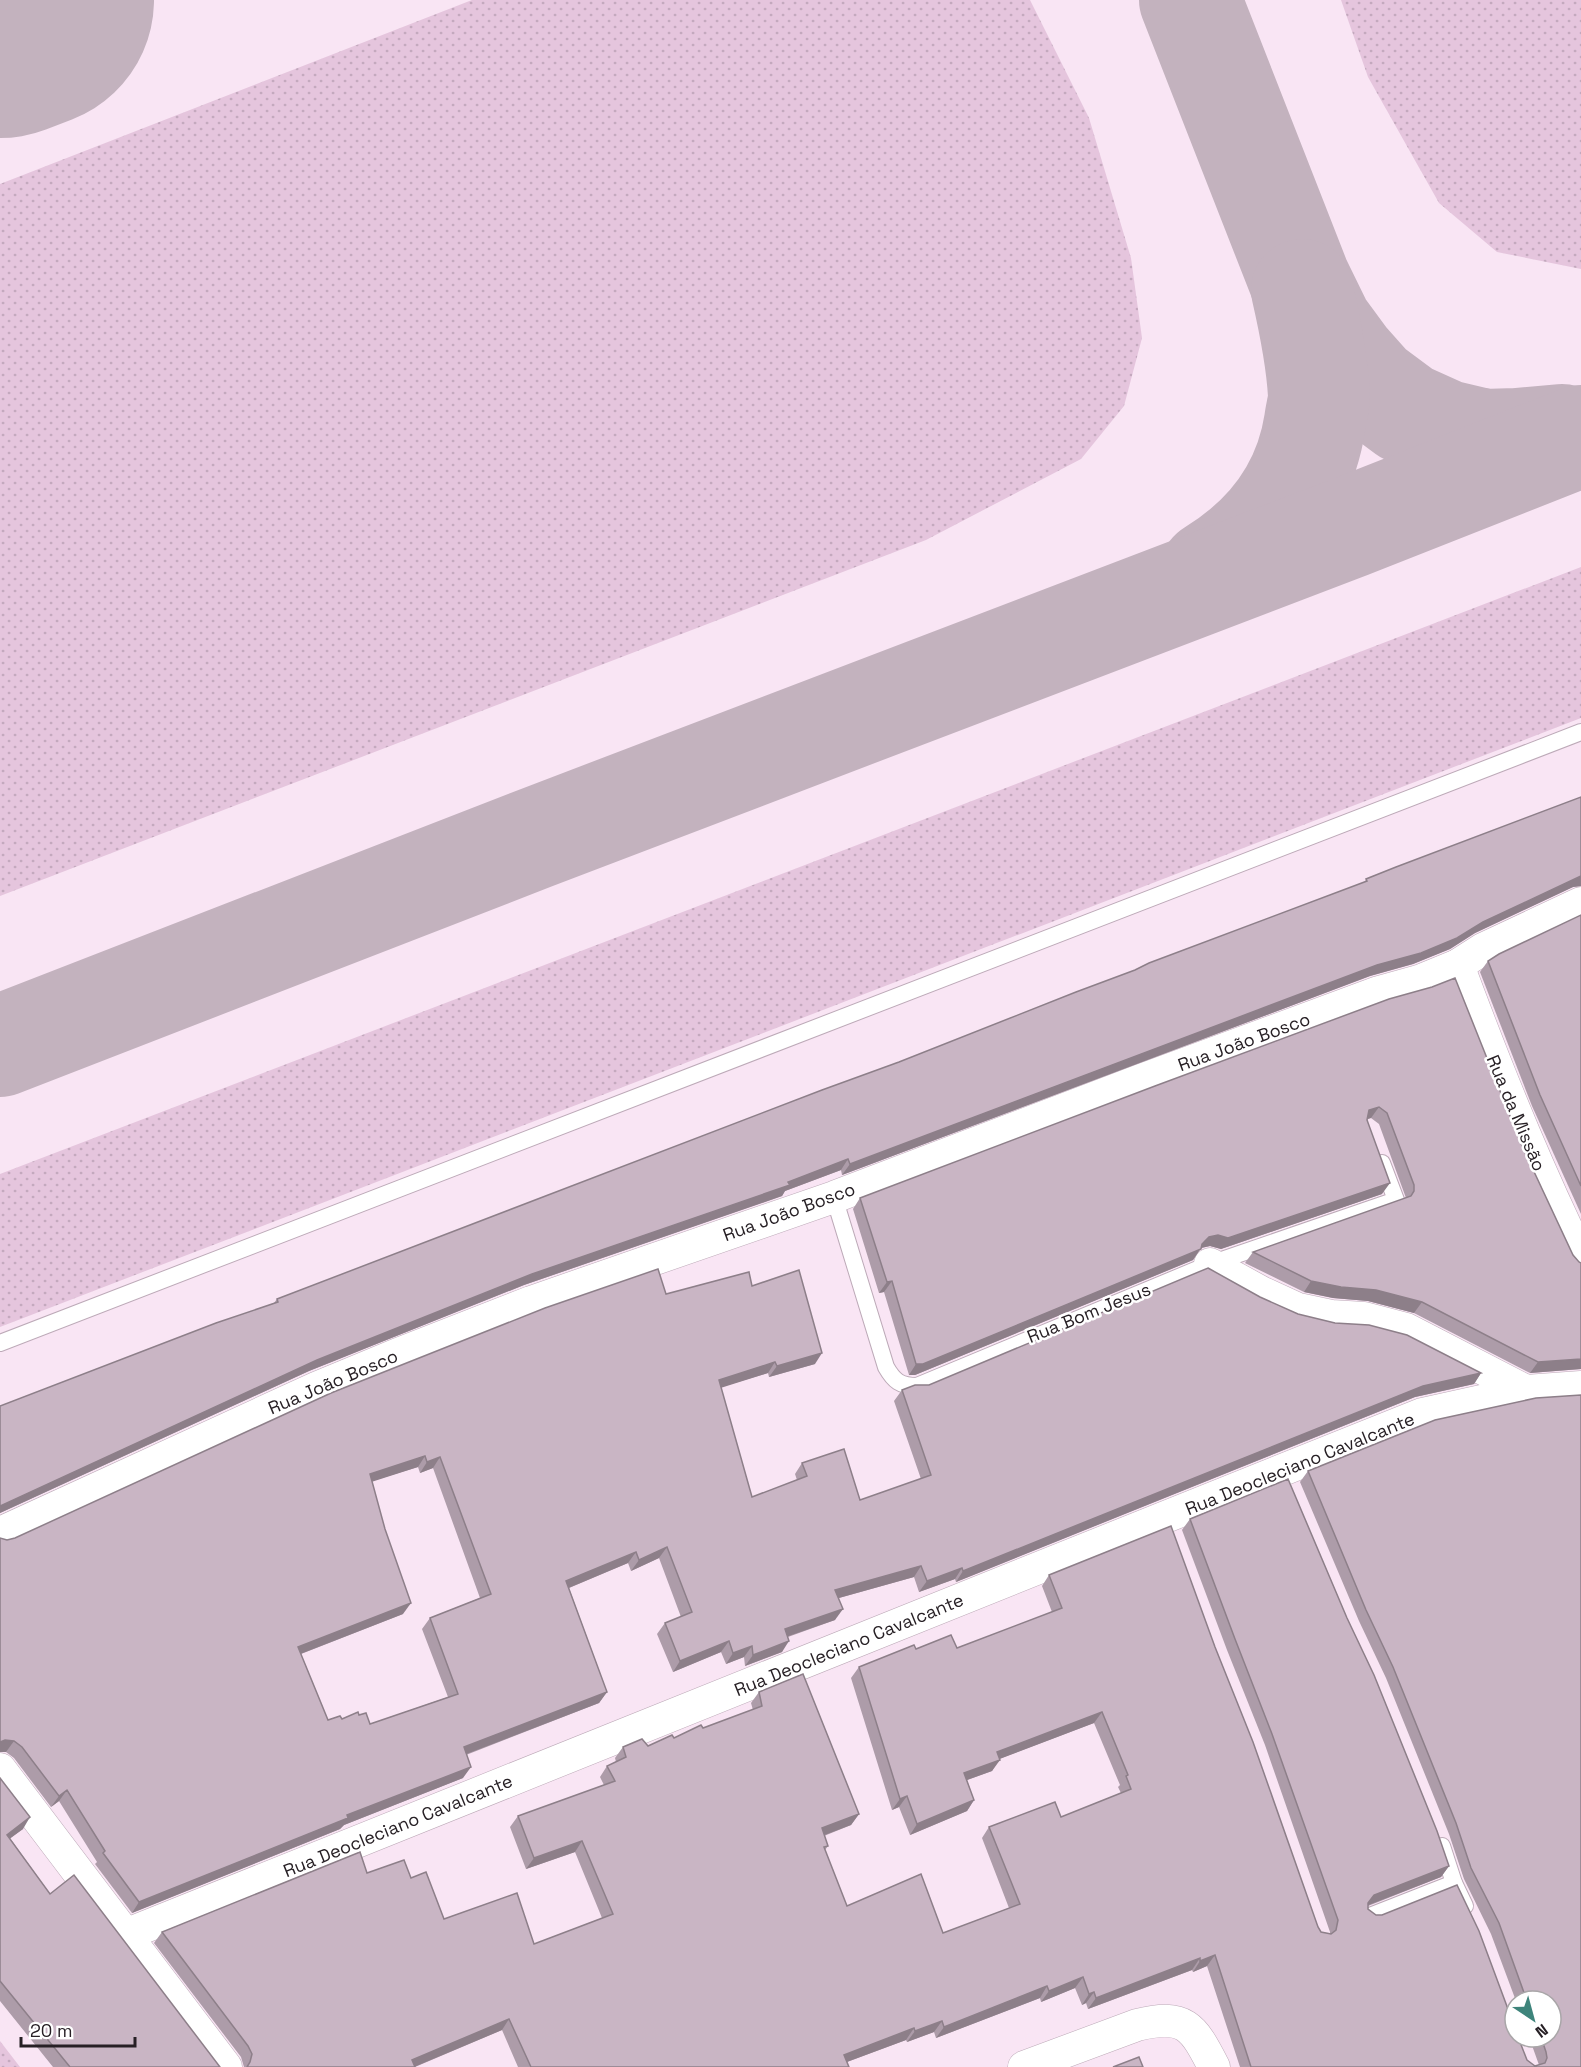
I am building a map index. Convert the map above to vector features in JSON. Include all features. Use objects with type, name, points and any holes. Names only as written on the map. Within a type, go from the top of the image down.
[{"type":"street","name":"Rua João Bosco","points":[[0,1533],[316,1388],[398,1354],[531,1302],[834,1197],[1376,993],[1419,981],[1458,966],[1483,949],[1581,903]]},
{"type":"street","name":"Rua da Missão","points":[[1458,966],[1505,1090],[1555,1206],[1581,1258]]},
{"type":"street","points":[[1210,1264],[1298,1310],[1331,1316],[1364,1318],[1406,1329],[1527,1391]]},
{"type":"street","name":"Rua Deocleciano Cavalcante","points":[[125,1935],[1169,1523],[1422,1414],[1527,1391],[1581,1387]]},
{"type":"street","points":[[0,1769],[226,2067]]},
{"type":"street","points":[[1024,2067],[1156,2020],[1167,2020],[1185,2025],[1199,2038],[1214,2067]]},
{"type":"lane","points":[[0,1343],[1581,732]]},
{"type":"lane","name":"Rua Bom Jesus","points":[[834,1197],[886,1366],[892,1378],[903,1386],[917,1386],[1210,1264],[1396,1200],[1377,1149]]},
{"type":"lane","points":[[1435,1828],[1454,1883],[1472,1920]]},
{"type":"lane","points":[[1370,1916],[1454,1883]]},
{"type":"shaded area","points":[[472,0],[1030,0],[1089,118],[1131,258],[1142,338],[1124,406],[1081,459],[926,540],[0,896],[0,184]]},
{"type":"shaded area","points":[[1341,0],[1581,0],[1581,269],[1497,252],[1439,203],[1368,77]]},
{"type":"shaded area","points":[[1581,567],[1581,718],[0,1327],[0,1174]]},
{"type":"shaded area","points":[[0,2041],[20,2067],[0,2067]]},
{"type":"building","points":[[1581,797],[1581,876],[1483,922],[1457,938],[1421,953],[1377,965],[850,1164],[848,1159],[788,1182],[790,1185],[532,1274],[317,1360],[0,1506],[0,1406],[216,1323],[278,1302],[277,1299],[899,1062]]},
{"type":"building","points":[[1581,915],[1581,1186],[1540,1095],[1488,961]]},
{"type":"building","points":[[1455,978],[1522,1146],[1573,1255],[1581,1263],[1581,1359],[1538,1362],[1422,1302],[1376,1290],[1341,1287],[1311,1281],[1253,1252],[1411,1196],[1414,1185],[1387,1113],[1379,1107],[1369,1110],[1367,1120],[1390,1183],[1228,1238],[1218,1235],[1209,1237],[1202,1244],[1201,1249],[923,1364],[916,1364],[892,1281],[887,1282],[860,1198],[1389,999]]},
{"type":"building","points":[[1208,1268],[1260,1297],[1298,1314],[1335,1323],[1369,1325],[1407,1335],[1481,1373],[1423,1386],[963,1571],[962,1568],[927,1581],[921,1566],[835,1590],[843,1609],[785,1629],[789,1641],[753,1655],[752,1646],[733,1653],[729,1641],[680,1661],[665,1623],[692,1612],[667,1547],[639,1560],[636,1552],[566,1581],[607,1692],[464,1747],[471,1767],[347,1815],[348,1818],[139,1902],[103,1853],[105,1851],[67,1790],[59,1796],[22,1747],[14,1741],[0,1742],[0,1538],[7,1540],[15,1538],[331,1393],[545,1308],[658,1269],[666,1294],[749,1272],[752,1286],[799,1270],[822,1353],[777,1366],[775,1362],[719,1380],[752,1497],[807,1476],[802,1463],[844,1449],[860,1500],[931,1475],[902,1390],[915,1385],[929,1385]],"holes":[[[425,1456],[427,1462],[440,1457],[491,1594],[430,1618],[458,1694],[370,1724],[366,1713],[359,1715],[358,1712],[342,1719],[340,1716],[328,1720],[298,1647],[411,1603],[385,1529],[370,1474]]]},
{"type":"building","points":[[1581,1395],[1581,2067],[1251,2067],[1215,1955],[1200,1961],[1200,1958],[1096,1998],[1094,1992],[1089,1994],[1083,1977],[1049,1991],[1047,1986],[944,2027],[942,2021],[915,2031],[914,2028],[844,2055],[849,2067],[531,2067],[509,2019],[412,2060],[415,2067],[247,2067],[252,2054],[248,2046],[162,1932],[360,1852],[367,1873],[404,1860],[411,1878],[426,1872],[444,1919],[517,1893],[534,1944],[613,1914],[582,1841],[534,1858],[518,1816],[615,1781],[607,1766],[626,1757],[623,1747],[642,1739],[648,1746],[672,1735],[674,1738],[701,1725],[703,1728],[762,1706],[759,1692],[803,1674],[859,1814],[822,1828],[828,1846],[824,1847],[847,1906],[921,1874],[943,1933],[1020,1904],[989,1827],[1055,1802],[1061,1817],[1131,1789],[1126,1776],[1128,1775],[1102,1712],[997,1752],[1000,1760],[964,1773],[974,1800],[917,1824],[907,1796],[900,1799],[859,1667],[914,1645],[916,1649],[951,1635],[957,1648],[1062,1608],[1049,1575],[1171,1526],[1215,1647],[1253,1742],[1318,1927],[1321,1932],[1331,1934],[1336,1930],[1338,1920],[1272,1734],[1190,1519],[1288,1479],[1347,1618],[1374,1675],[1449,1866],[1374,1895],[1368,1903],[1368,1909],[1376,1915],[1382,1915],[1457,1885],[1479,1931],[1503,1996],[1503,2049],[1523,2049],[1527,2060],[1535,2066],[1545,2063],[1547,2058],[1545,2049],[1563,2049],[1563,1989],[1523,1989],[1499,1923],[1471,1868],[1456,1823],[1393,1667],[1366,1610],[1308,1471],[1435,1420],[1536,1398]]},
{"type":"building","points":[[0,1778],[30,1817],[7,1835],[50,1894],[74,1875],[220,2067],[70,2067],[0,1981]]},
{"type":"building","points":[[1139,2057],[1143,2067],[1113,2067]]},
{"type":"taxiway","points":[[1190,0],[1300,281],[1322,326],[1347,360],[1371,387],[1406,413],[1446,431],[1484,440],[1562,435]]},
{"type":"taxiway","points":[[1211,571],[1231,558],[1266,526],[1292,489],[1310,446],[1319,395],[1313,342],[1302,290]]},
{"type":"taxiway","points":[[0,1046],[1581,436]]},
{"type":"runway","points":[[0,10],[26,0]]}]
